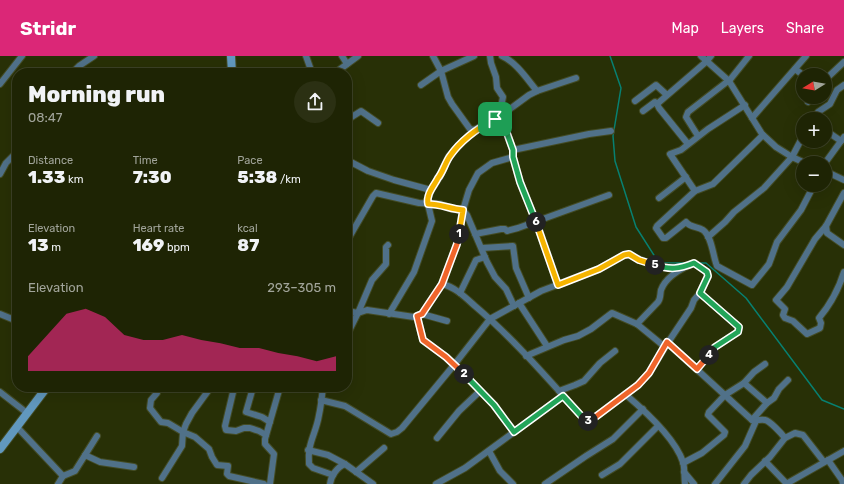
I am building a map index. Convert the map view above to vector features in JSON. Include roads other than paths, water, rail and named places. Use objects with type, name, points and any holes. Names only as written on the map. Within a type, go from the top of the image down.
[{"type":"main road","points":[[231,56],[232,68]]},
{"type":"main road","points":[[0,449],[43,392]]},
{"type":"street","points":[[13,68],[22,56]]},
{"type":"street","points":[[77,68],[94,56]]},
{"type":"street","points":[[306,56],[310,68]]},
{"type":"street","points":[[342,56],[347,64]]},
{"type":"street","points":[[342,68],[358,56]]},
{"type":"street","points":[[433,56],[441,71],[448,97],[470,128],[474,130]]},
{"type":"street","points":[[421,85],[441,71],[474,56]]},
{"type":"street","points":[[490,56],[490,63],[496,76],[497,88],[504,97],[499,117],[504,125],[520,182],[536,221],[558,285]]},
{"type":"street","points":[[502,56],[507,58],[517,68],[537,91]]},
{"type":"street","points":[[701,56],[709,58],[729,81],[763,135],[776,147],[796,159]]},
{"type":"street","points":[[698,136],[686,117],[688,112],[729,81],[749,56]]},
{"type":"street","points":[[752,118],[806,56]]},
{"type":"street","points":[[643,111],[666,95],[709,58]]},
{"type":"street","points":[[832,73],[844,62]]},
{"type":"street","points":[[0,84],[12,69]]},
{"type":"street","points":[[389,314],[414,272],[432,221],[427,200],[449,156],[474,130],[499,117],[537,91],[576,78]]},
{"type":"street","points":[[636,101],[656,85],[666,95]]},
{"type":"street","points":[[818,112],[830,104],[837,90],[844,85]]},
{"type":"street","points":[[648,91],[659,108],[688,144]]},
{"type":"street","points":[[695,191],[670,154],[681,150],[698,136],[745,105]]},
{"type":"street","points":[[352,117],[361,111],[378,123]]},
{"type":"street","points":[[514,432],[494,405],[446,357],[423,340],[419,315],[442,284],[457,244],[463,210],[469,190],[478,174],[492,163],[513,154],[589,134],[611,131]]},
{"type":"street","points":[[830,156],[842,139],[832,134]]},
{"type":"street","points":[[763,135],[713,184],[695,191],[656,228],[664,239],[686,222],[689,226],[703,230],[708,237],[717,266],[752,285],[769,264],[777,242],[801,210],[810,192]]},
{"type":"street","points":[[708,237],[726,222],[734,212],[764,188],[792,157],[797,148]]},
{"type":"street","points":[[0,174],[6,163],[12,157]]},
{"type":"street","points":[[352,163],[368,171],[431,190]]},
{"type":"street","points":[[832,174],[844,180]]},
{"type":"street","points":[[659,198],[686,177]]},
{"type":"street","points":[[352,232],[376,193],[419,203],[440,204],[452,209],[463,210],[476,234],[486,262],[547,346]]},
{"type":"street","points":[[844,193],[826,226],[815,239],[787,287],[776,300],[785,309],[783,315],[785,318],[793,321],[807,334],[820,328],[821,323],[819,318],[824,313],[840,286],[844,272]]},
{"type":"street","points":[[476,234],[501,229],[505,229],[507,231],[609,195]]},
{"type":"street","points":[[826,226],[827,233],[844,245]]},
{"type":"street","points":[[352,325],[372,280],[386,264],[386,247],[388,245]]},
{"type":"street","points":[[482,248],[513,246],[516,268],[529,298]]},
{"type":"street","points":[[321,400],[345,406],[391,434],[402,428],[490,319],[529,298],[599,269],[624,255],[629,254],[639,260],[664,268],[681,268]]},
{"type":"street","points":[[460,293],[476,260],[485,257]]},
{"type":"street","points":[[442,284],[460,293],[490,319],[585,420],[590,421],[638,385],[649,373],[666,344],[691,308],[694,300],[700,293],[708,276],[707,272],[694,263],[676,271],[662,288],[658,302],[637,324]]},
{"type":"street","points":[[697,369],[715,347],[738,332],[739,327],[700,293]]},
{"type":"street","points":[[352,312],[358,314],[367,310],[414,317],[419,315],[434,316],[447,321]]},
{"type":"street","points":[[526,356],[547,346],[578,336],[612,313],[637,324],[666,344],[697,369],[754,420],[768,420],[785,438]]},
{"type":"street","points":[[0,314],[12,319]]},
{"type":"street","points":[[436,484],[465,468],[514,432],[561,393],[584,380],[615,350]]},
{"type":"street","points":[[683,464],[702,453],[724,435],[725,432],[708,415],[709,412],[725,395],[744,383],[754,372],[765,364]]},
{"type":"street","points":[[715,484],[745,446],[754,420],[788,380]]},
{"type":"street","points":[[744,383],[767,403]]},
{"type":"street","points":[[437,438],[459,411],[480,391]]},
{"type":"street","points":[[0,392],[27,413]]},
{"type":"street","points":[[157,392],[151,400],[150,408],[161,422],[168,422],[183,432],[195,437],[208,448],[218,465],[228,466],[227,474],[230,480],[264,484]]},
{"type":"street","points":[[162,478],[182,446],[183,432],[186,424],[207,392]]},
{"type":"street","points":[[235,392],[226,430],[236,431],[244,428],[250,428],[259,431],[266,436]]},
{"type":"street","points":[[252,392],[246,412],[262,417],[270,422]]},
{"type":"street","points":[[270,484],[274,454],[266,444],[266,436],[279,392]]},
{"type":"street","points":[[322,392],[320,415],[308,450],[309,464],[313,468],[333,475]]},
{"type":"street","points":[[625,394],[642,409],[676,448],[683,464],[685,484]]},
{"type":"street","points":[[545,484],[613,439],[642,409]]},
{"type":"street","points":[[602,475],[620,464],[658,426]]},
{"type":"street","points":[[17,427],[63,476]]},
{"type":"street","points":[[744,484],[750,475],[765,461],[785,438],[795,433],[803,435],[842,480],[843,484]]},
{"type":"street","points":[[58,484],[63,476],[75,471],[97,436]]},
{"type":"street","points":[[356,472],[384,448]]},
{"type":"street","points":[[308,450],[328,455],[345,464],[374,484]]},
{"type":"street","points":[[489,451],[500,471],[513,484]]},
{"type":"street","points":[[765,461],[786,484],[844,451]]},
{"type":"street","points":[[85,455],[100,462],[134,467]]},
{"type":"street","points":[[330,484],[333,475],[340,466],[345,464]]},
{"type":"street","points":[[684,472],[694,484]]},
{"type":"waterway","points":[[610,56],[621,88],[613,136],[615,161],[636,227],[659,263],[688,263]]},
{"type":"waterway","points":[[698,263],[706,263],[746,298],[822,400],[844,409]]}]
